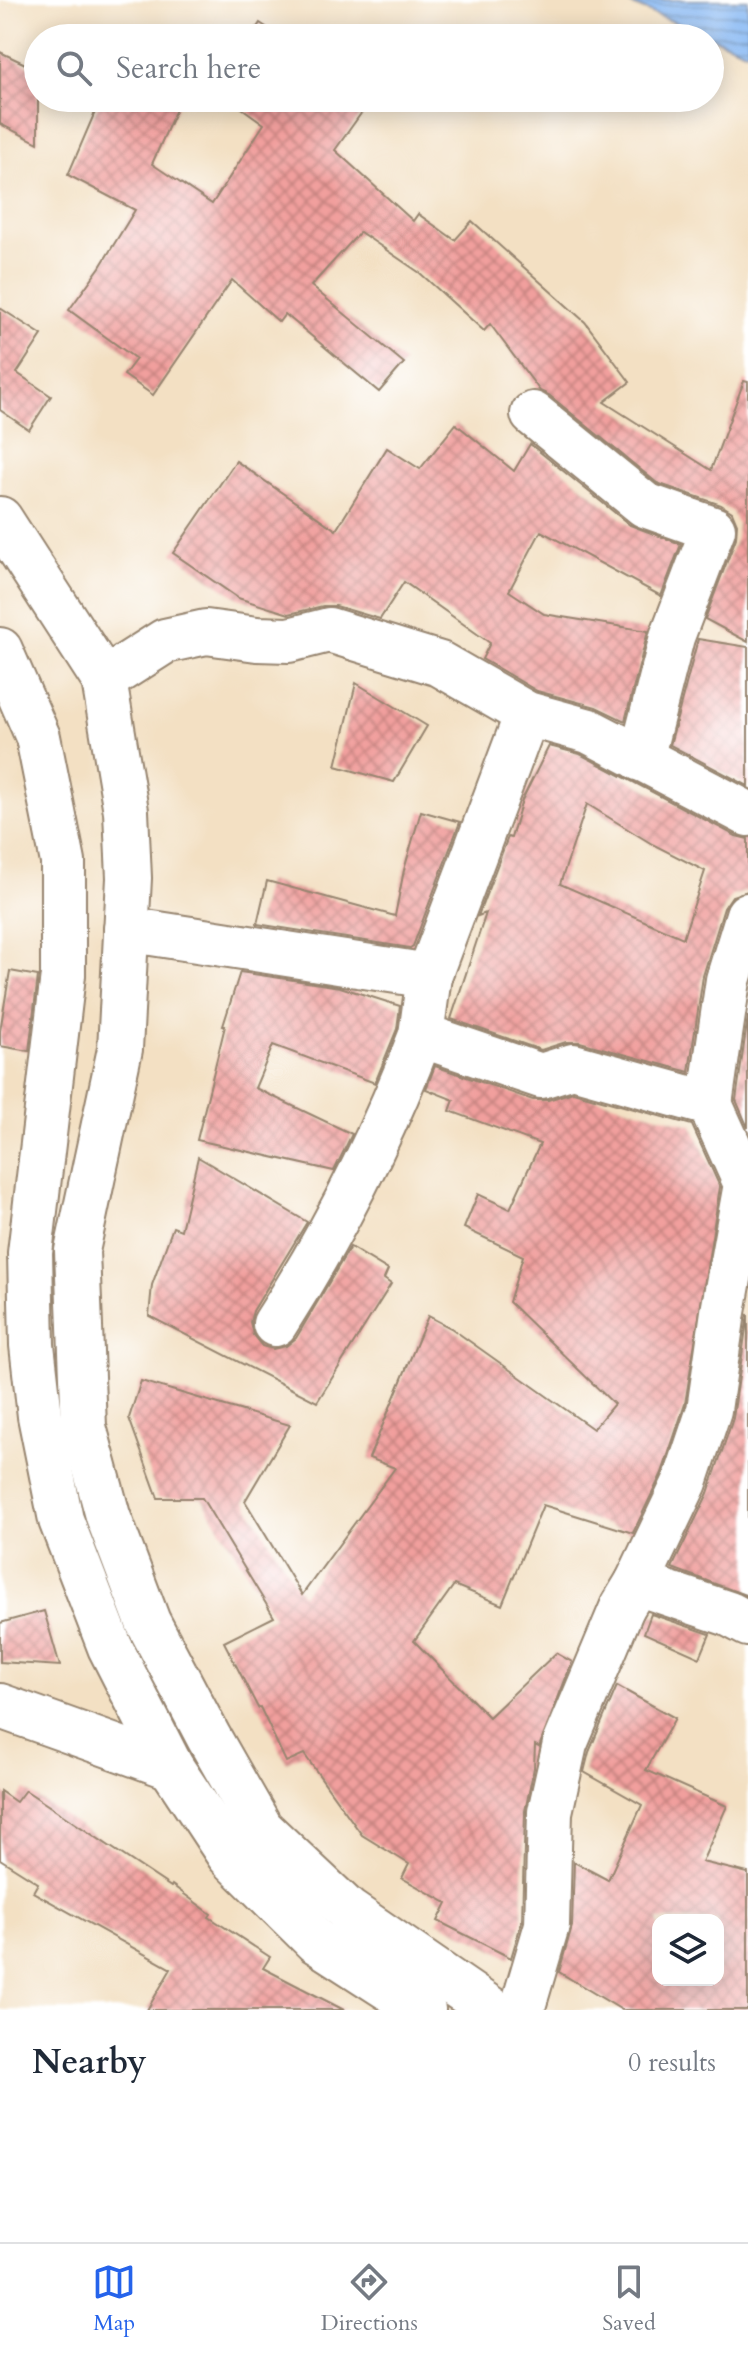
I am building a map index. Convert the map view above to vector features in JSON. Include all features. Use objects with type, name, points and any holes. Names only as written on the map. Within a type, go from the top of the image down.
[{"type":"street","points":[[533,414],[645,505],[713,529],[672,637],[641,759]]},
{"type":"street","points":[[0,519],[104,680],[126,811],[129,878],[120,1049],[77,1251],[84,1427],[108,1516],[148,1622],[261,1829],[348,1911],[492,2010]]},
{"type":"street","points":[[104,680],[165,641],[206,632],[289,640],[329,630],[440,664],[527,714],[589,731],[748,814]]},
{"type":"street","points":[[0,650],[38,737],[63,862],[63,975],[30,1253],[32,1345],[40,1416],[61,1520],[110,1647],[171,1767],[229,1855],[316,1941],[423,2010]]},
{"type":"street","points":[[275,1324],[306,1275],[393,1110],[421,1035],[429,976],[527,714]]},
{"type":"street","points":[[522,2010],[547,1925],[550,1812],[565,1744],[617,1597],[685,1482],[709,1410],[723,1312],[747,1184],[710,1104],[728,980],[748,915]]},
{"type":"street","points":[[126,929],[429,976]]},
{"type":"street","points":[[421,1035],[541,1076],[573,1066],[710,1104]]},
{"type":"street","points":[[617,1597],[729,1614],[748,1624]]},
{"type":"street","points":[[0,1706],[171,1767]]},
{"type":"water","points":[[620,0],[748,0],[748,52],[724,42],[724,24],[679,24]]},
{"type":"building","points":[[0,52],[24,63],[24,112],[38,112],[38,143],[0,124]]},
{"type":"building","points":[[95,112],[175,112],[152,164],[212,204],[264,124],[247,112],[362,112],[335,150],[413,221],[418,214],[455,240],[472,221],[585,322],[630,382],[604,402],[711,470],[744,381],[748,382],[748,642],[705,619],[736,538],[737,524],[732,512],[721,505],[657,483],[549,395],[540,391],[490,324],[484,331],[420,273],[360,232],[311,286],[404,363],[379,392],[285,314],[279,322],[232,280],[153,395],[124,375],[136,359],[69,310],[135,210],[68,175]]},
{"type":"building","points":[[0,308],[42,335],[17,373],[51,396],[29,430],[0,410]]},
{"type":"building","points":[[456,424],[514,471],[530,444],[630,525],[681,544],[661,596],[541,531],[509,591],[544,614],[648,631],[625,721],[596,707],[537,691],[482,659],[490,643],[404,582],[380,619],[336,606],[289,614],[238,598],[173,553],[236,461],[336,530],[387,448],[420,469]]},
{"type":"building","points":[[698,639],[748,647],[748,786],[670,745]]},
{"type":"building","points":[[356,683],[427,726],[394,782],[336,766]]},
{"type":"building","points":[[549,746],[580,754],[736,836],[748,839],[748,891],[732,896],[724,908],[703,976],[689,1072],[580,1042],[566,1042],[541,1050],[451,1019],[486,913],[478,916],[508,837],[511,838],[522,800]],"holes":[[[587,804],[652,844],[705,871],[683,938],[560,884]]]},
{"type":"building","points":[[421,811],[460,822],[413,946],[257,924],[267,881],[395,916]]},
{"type":"building","points":[[10,971],[38,976],[29,1051],[0,1046]]},
{"type":"building","points":[[240,972],[340,987],[400,1006],[397,1029],[375,1083],[273,1045],[255,1088],[352,1134],[334,1171],[197,1140],[223,1026]]},
{"type":"building","points":[[748,1016],[748,1128],[736,1100]]},
{"type":"building","points":[[435,1066],[533,1100],[548,1100],[573,1092],[692,1125],[720,1187],[685,1404],[662,1473],[633,1533],[543,1505],[502,1605],[454,1585],[414,1641],[489,1717],[556,1653],[572,1662],[539,1747],[535,1745],[534,1768],[525,1811],[522,1921],[511,1958],[438,1921],[447,1903],[402,1878],[409,1864],[362,1835],[304,1754],[286,1762],[224,1642],[274,1617],[202,1498],[158,1498],[129,1418],[141,1381],[290,1425],[245,1501],[302,1595],[395,1468],[369,1458],[428,1316],[451,1328],[593,1429],[614,1404],[509,1302],[523,1256],[464,1228],[478,1194],[510,1209],[540,1144],[450,1111],[454,1100],[426,1089]]},
{"type":"building","points":[[198,1157],[307,1222],[253,1311],[250,1322],[253,1335],[262,1346],[273,1349],[286,1346],[296,1338],[350,1247],[388,1270],[384,1279],[391,1284],[317,1402],[149,1316],[152,1285],[173,1227],[181,1230]]},
{"type":"building","points":[[748,1314],[748,1596],[672,1568],[708,1493],[733,1418]]},
{"type":"building","points":[[44,1611],[60,1666],[0,1662],[0,1623]]},
{"type":"building","points":[[651,1614],[710,1634],[700,1658],[644,1633]]},
{"type":"building","points":[[617,1686],[675,1718],[646,1770],[727,1806],[702,1862],[748,1873],[748,2010],[622,2010],[559,1972],[572,1926],[574,1862],[608,1880],[642,1805],[584,1772],[589,1752]]},
{"type":"building","points":[[25,1790],[172,1885],[211,1914],[209,1917],[270,1957],[263,1968],[344,2010],[147,2010],[171,1969],[33,1892],[38,1883],[0,1859],[0,1791],[16,1802]]}]
